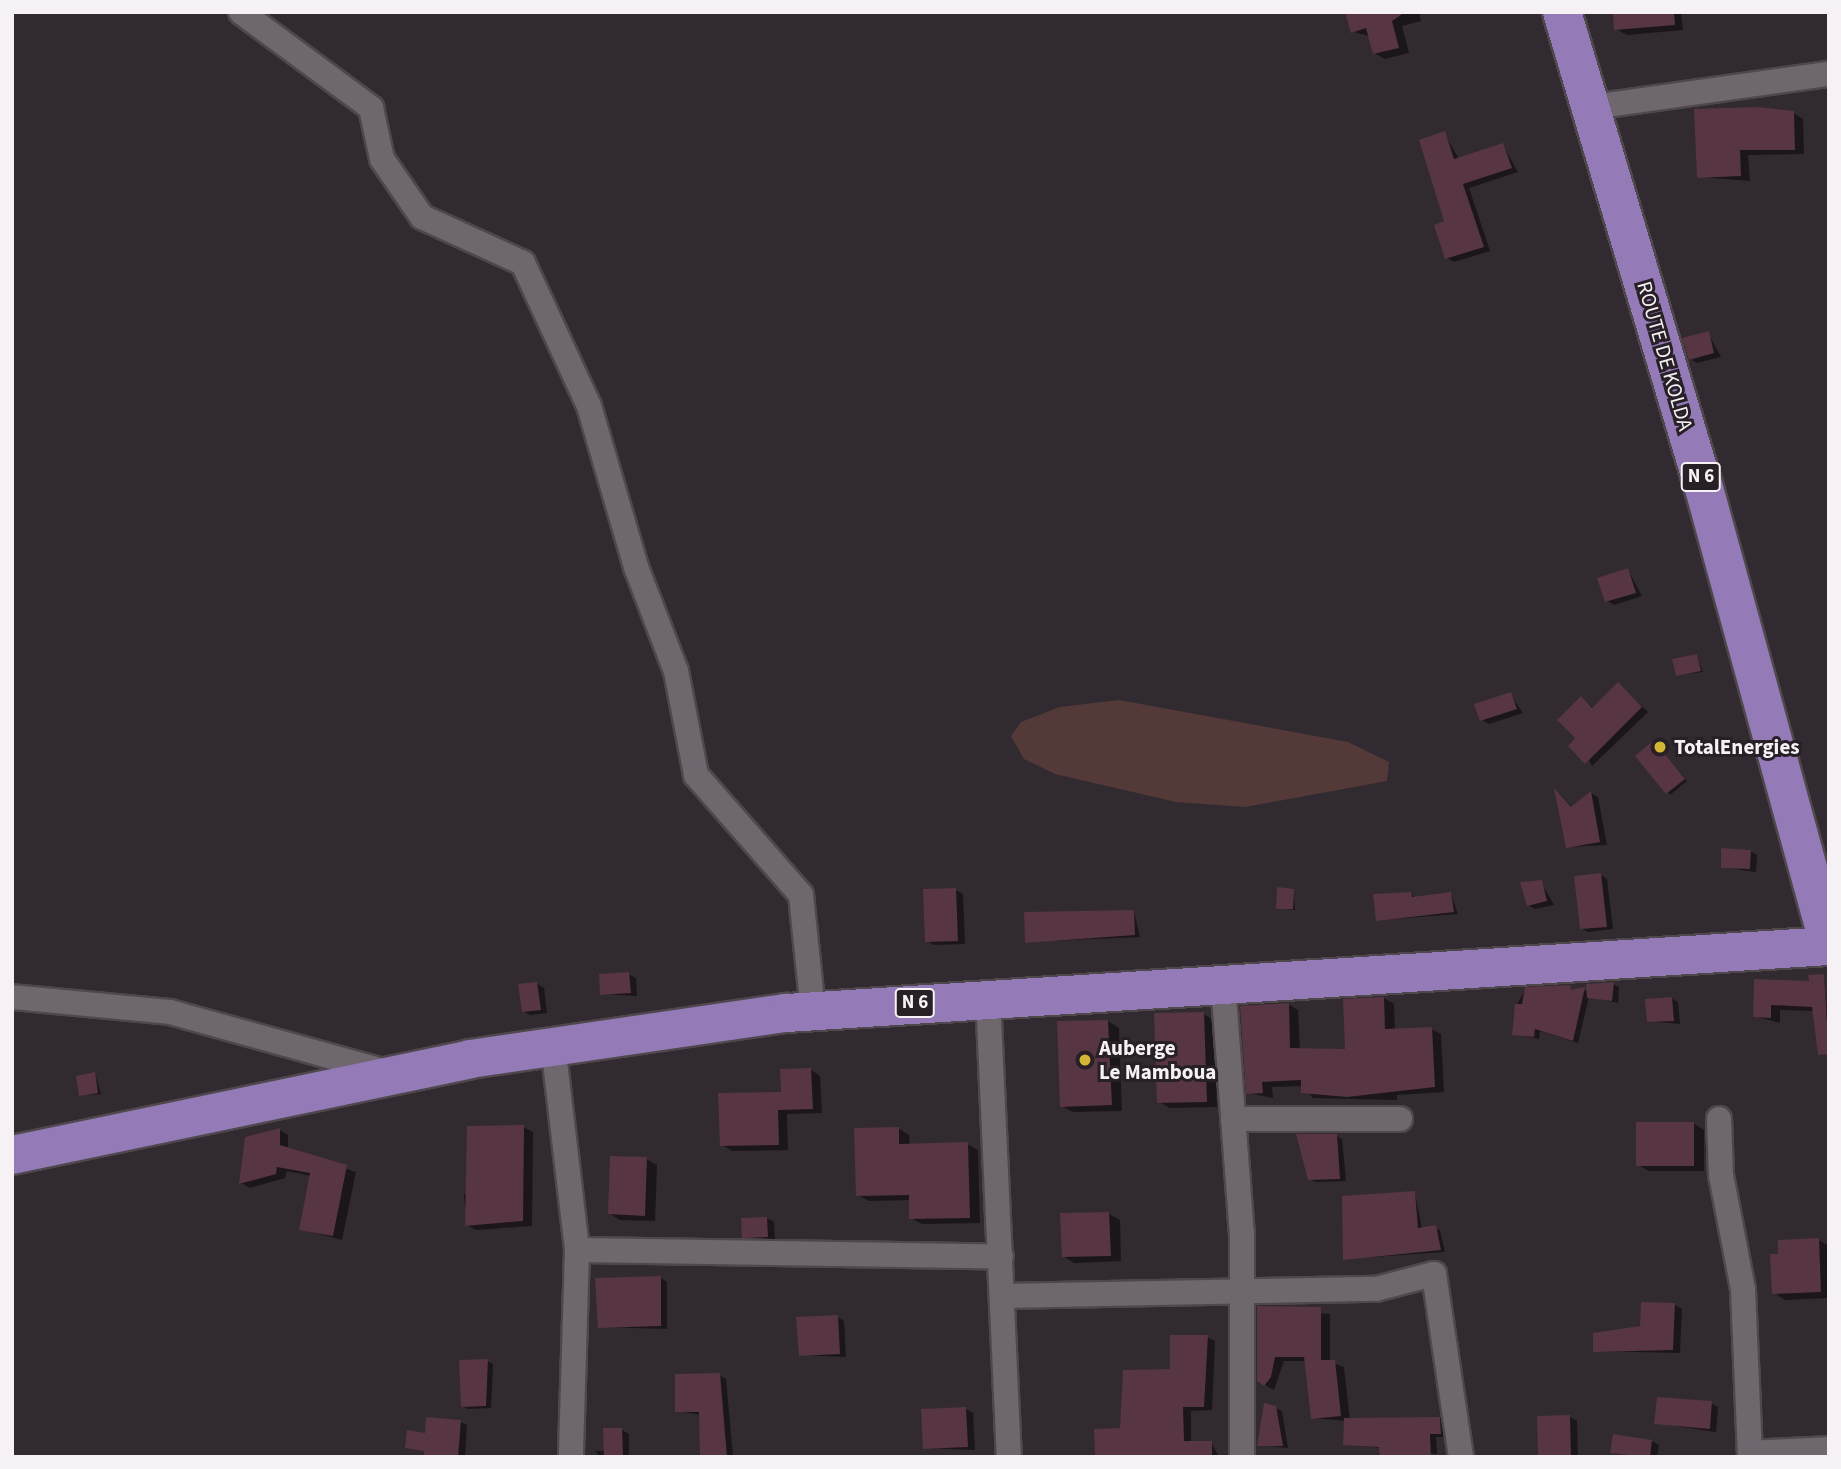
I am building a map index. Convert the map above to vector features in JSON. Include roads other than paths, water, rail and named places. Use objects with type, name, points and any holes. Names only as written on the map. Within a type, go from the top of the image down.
[{"type":"main road","name":"ROUTE DE KOLDA","points":[[1562,12],[1593,107],[1777,765],[1807,848],[1829,945]]},
{"type":"main road","name":"N 6","points":[[16,1160],[392,1074],[553,1045],[813,1011],[988,997],[1829,945]]},
{"type":"street","points":[[241,12],[371,108],[382,159],[422,217],[523,263],[589,406],[636,567],[676,671],[695,775],[801,895],[813,1011]]},
{"type":"street","points":[[1593,107],[1829,74]]},
{"type":"street","points":[[1223,983],[1233,1119],[1242,1457]]},
{"type":"street","points":[[12,997],[170,1013],[392,1074]]},
{"type":"street","points":[[988,997],[1009,1457]]},
{"type":"street","points":[[553,1045],[577,1250],[571,1457]]},
{"type":"street","points":[[1233,1119],[1400,1119]]},
{"type":"street","points":[[1719,1119],[1721,1175],[1743,1289],[1749,1456],[1829,1449]]},
{"type":"street","points":[[577,1250],[1001,1256]]},
{"type":"street","points":[[1003,1296],[1376,1289],[1434,1274],[1461,1457]]},
{"type":"place","name":"TotalEnergies","points":[[1660,747]]},
{"type":"place","name":"Auberge Le Mamboua","points":[[1085,1060]]}]
